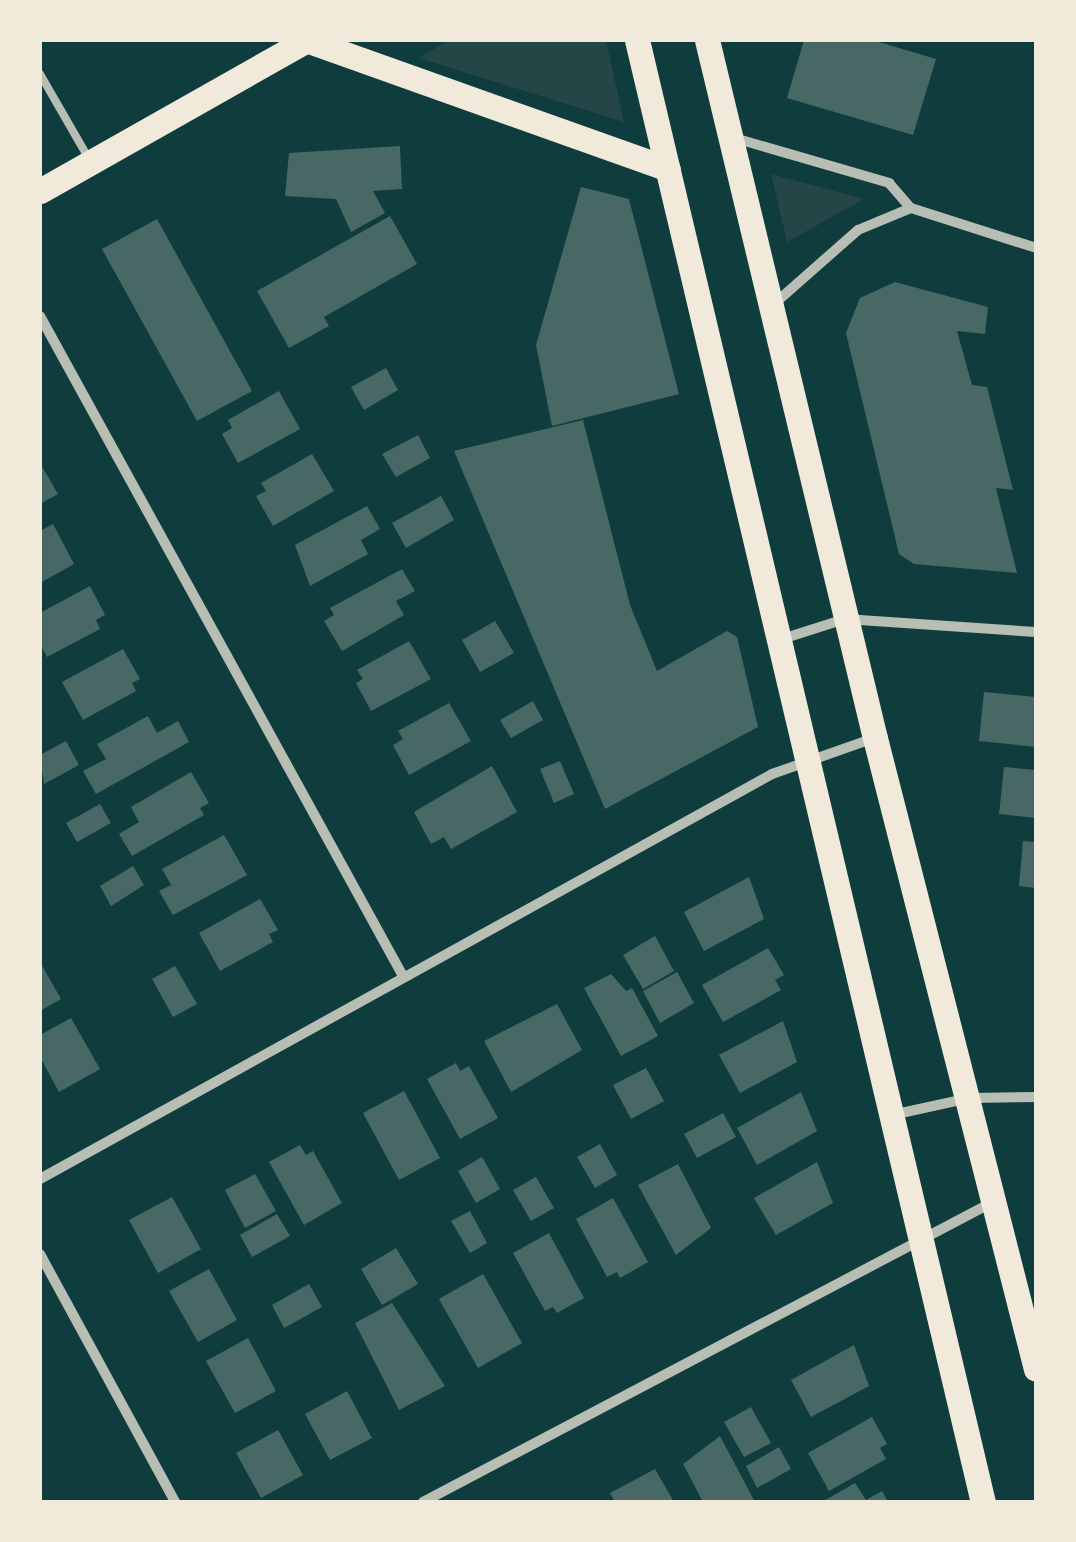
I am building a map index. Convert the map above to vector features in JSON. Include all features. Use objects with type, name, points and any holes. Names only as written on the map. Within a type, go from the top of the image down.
[{"type":"main road","points":[[40,192],[306,40],[668,169]]},
{"type":"main road","points":[[637,40],[983,1502]]},
{"type":"main road","points":[[708,40],[874,738],[970,1098],[1036,1369]]},
{"type":"street","points":[[728,136],[889,183],[911,208],[1036,248]]},
{"type":"street","points":[[771,307],[858,230],[911,208]]},
{"type":"street","points":[[40,316],[403,976]]},
{"type":"street","points":[[778,640],[846,619],[1036,632]]},
{"type":"street","points":[[40,1179],[403,976],[807,758],[874,738]]},
{"type":"street","points":[[892,1115],[970,1098],[1036,1097]]},
{"type":"street","points":[[423,1502],[996,1200]]},
{"type":"street","points":[[40,1254],[175,1502]]},
{"type":"lane","points":[[40,74],[92,163]]},
{"type":"shaded area","points":[[449,40],[606,40],[624,122],[419,58]]},
{"type":"shaded area","points":[[771,174],[864,199],[787,242]]},
{"type":"building","points":[[804,40],[872,40],[936,59],[913,135],[787,98]]},
{"type":"building","points":[[400,146],[402,189],[373,191],[385,213],[351,232],[336,199],[285,196],[289,153]]},
{"type":"building","points":[[581,187],[629,199],[679,394],[552,426],[536,345]]},
{"type":"building","points":[[390,216],[417,264],[324,317],[329,326],[289,348],[257,291]]},
{"type":"building","points":[[157,219],[252,391],[197,421],[102,249]]},
{"type":"building","points":[[895,282],[988,307],[985,334],[957,331],[972,385],[987,387],[1013,490],[996,488],[1017,573],[914,564],[899,554],[846,333],[860,298]]},
{"type":"building","points":[[386,368],[398,390],[364,410],[351,387]]},
{"type":"building","points":[[279,391],[300,429],[238,463],[222,434],[232,428],[228,420]]},
{"type":"building","points":[[583,420],[630,605],[657,671],[727,631],[737,637],[758,727],[605,809],[454,451]]},
{"type":"building","points":[[418,435],[430,458],[396,477],[382,454]]},
{"type":"building","points":[[312,454],[334,491],[273,526],[256,496],[266,491],[261,483]]},
{"type":"building","points":[[40,463],[58,494],[40,504]]},
{"type":"building","points":[[441,496],[454,520],[406,548],[392,523]]},
{"type":"building","points":[[367,506],[380,529],[361,540],[368,554],[310,586],[295,545]]},
{"type":"building","points":[[53,524],[74,564],[40,583],[40,531]]},
{"type":"building","points":[[402,569],[415,591],[396,601],[404,615],[342,651],[324,621],[334,615],[330,608]]},
{"type":"building","points":[[90,586],[105,615],[96,620],[100,629],[47,657],[40,644],[40,613]]},
{"type":"building","points":[[495,621],[514,653],[480,672],[462,640]]},
{"type":"building","points":[[409,641],[431,679],[371,711],[356,683],[363,679],[357,670]]},
{"type":"building","points":[[123,649],[140,679],[132,683],[136,691],[83,720],[62,682]]},
{"type":"building","points":[[984,692],[1036,697],[1036,747],[979,741]]},
{"type":"building","points":[[533,701],[543,720],[511,738],[500,720]]},
{"type":"building","points":[[449,703],[471,741],[409,775],[393,745],[403,739],[398,731]]},
{"type":"building","points":[[148,716],[157,733],[178,721],[189,742],[96,794],[83,771],[106,759],[97,744]]},
{"type":"building","points":[[66,741],[79,765],[44,784],[40,755]]},
{"type":"building","points":[[560,761],[574,794],[554,803],[540,769]]},
{"type":"building","points":[[492,766],[517,812],[451,849],[444,837],[431,844],[414,812]]},
{"type":"building","points":[[1004,767],[1036,770],[1036,818],[999,814]]},
{"type":"building","points":[[191,772],[209,803],[200,808],[204,815],[132,856],[119,834],[139,822],[131,807]]},
{"type":"building","points":[[100,804],[111,823],[77,842],[66,823]]},
{"type":"building","points":[[224,835],[247,875],[173,915],[159,891],[171,885],[162,869]]},
{"type":"building","points":[[1023,841],[1036,842],[1036,888],[1019,886]]},
{"type":"building","points":[[133,866],[144,885],[111,906],[100,886]]},
{"type":"building","points":[[749,877],[764,919],[704,951],[684,912]]},
{"type":"building","points":[[260,899],[278,930],[269,934],[273,942],[220,971],[199,933]]},
{"type":"building","points":[[655,936],[674,971],[643,989],[623,955]]},
{"type":"building","points":[[768,948],[784,975],[775,980],[781,990],[723,1022],[702,985]]},
{"type":"building","points":[[40,962],[61,999],[40,1011]]},
{"type":"building","points":[[175,966],[197,1004],[173,1017],[152,979]]},
{"type":"building","points":[[677,972],[694,1003],[660,1023],[643,991]]},
{"type":"building","points":[[611,974],[626,991],[632,988],[658,1036],[621,1056],[584,988]]},
{"type":"building","points":[[557,1004],[582,1050],[511,1092],[484,1041]]},
{"type":"building","points":[[71,1018],[100,1069],[59,1092],[40,1057],[40,1035]]},
{"type":"building","points":[[783,1021],[797,1062],[740,1093],[719,1055]]},
{"type":"building","points":[[456,1063],[460,1071],[469,1066],[498,1118],[460,1139],[427,1079]]},
{"type":"building","points":[[646,1068],[664,1101],[631,1119],[613,1085]]},
{"type":"building","points":[[404,1091],[440,1158],[399,1180],[363,1113]]},
{"type":"building","points":[[801,1092],[817,1131],[757,1165],[737,1128]]},
{"type":"building","points":[[723,1113],[736,1137],[697,1158],[684,1134]]},
{"type":"building","points":[[600,1144],[617,1175],[595,1188],[577,1157]]},
{"type":"building","points":[[300,1145],[306,1155],[313,1151],[342,1203],[304,1225],[269,1162]]},
{"type":"building","points":[[482,1157],[500,1189],[476,1203],[458,1171]]},
{"type":"building","points":[[817,1162],[833,1203],[776,1235],[754,1198]]},
{"type":"building","points":[[678,1164],[711,1228],[676,1255],[638,1185]]},
{"type":"building","points":[[255,1174],[276,1211],[245,1228],[225,1190]]},
{"type":"building","points":[[536,1177],[554,1208],[531,1221],[513,1190]]},
{"type":"building","points":[[172,1197],[201,1249],[158,1273],[129,1220]]},
{"type":"building","points":[[613,1198],[648,1262],[620,1278],[617,1272],[607,1277],[576,1219]]},
{"type":"building","points":[[470,1211],[487,1243],[470,1253],[451,1221]]},
{"type":"building","points":[[277,1214],[290,1236],[252,1257],[240,1235]]},
{"type":"building","points":[[549,1233],[584,1298],[557,1313],[553,1307],[545,1311],[513,1253]]},
{"type":"building","points":[[396,1248],[418,1284],[382,1305],[361,1269]]},
{"type":"building","points":[[209,1269],[237,1320],[198,1342],[169,1291]]},
{"type":"building","points":[[483,1274],[522,1343],[478,1368],[439,1299]]},
{"type":"building","points":[[309,1284],[322,1307],[284,1328],[272,1305]]},
{"type":"building","points":[[392,1303],[445,1386],[399,1410],[355,1323]]},
{"type":"building","points":[[248,1338],[276,1391],[235,1413],[206,1361]]},
{"type":"building","points":[[854,1345],[869,1386],[811,1417],[791,1380]]},
{"type":"building","points":[[347,1391],[372,1438],[330,1460],[305,1414]]},
{"type":"building","points":[[751,1407],[771,1443],[744,1457],[724,1422]]},
{"type":"building","points":[[872,1417],[887,1444],[880,1448],[886,1459],[829,1491],[808,1453]]},
{"type":"building","points":[[278,1430],[303,1475],[261,1498],[236,1453]]},
{"type":"building","points":[[720,1436],[755,1502],[703,1502],[683,1464]]},
{"type":"building","points":[[779,1447],[791,1469],[757,1488],[746,1466]]},
{"type":"building","points":[[655,1469],[674,1502],[615,1502],[610,1493]]},
{"type":"building","points":[[855,1483],[866,1500],[882,1491],[888,1502],[822,1502]]}]
